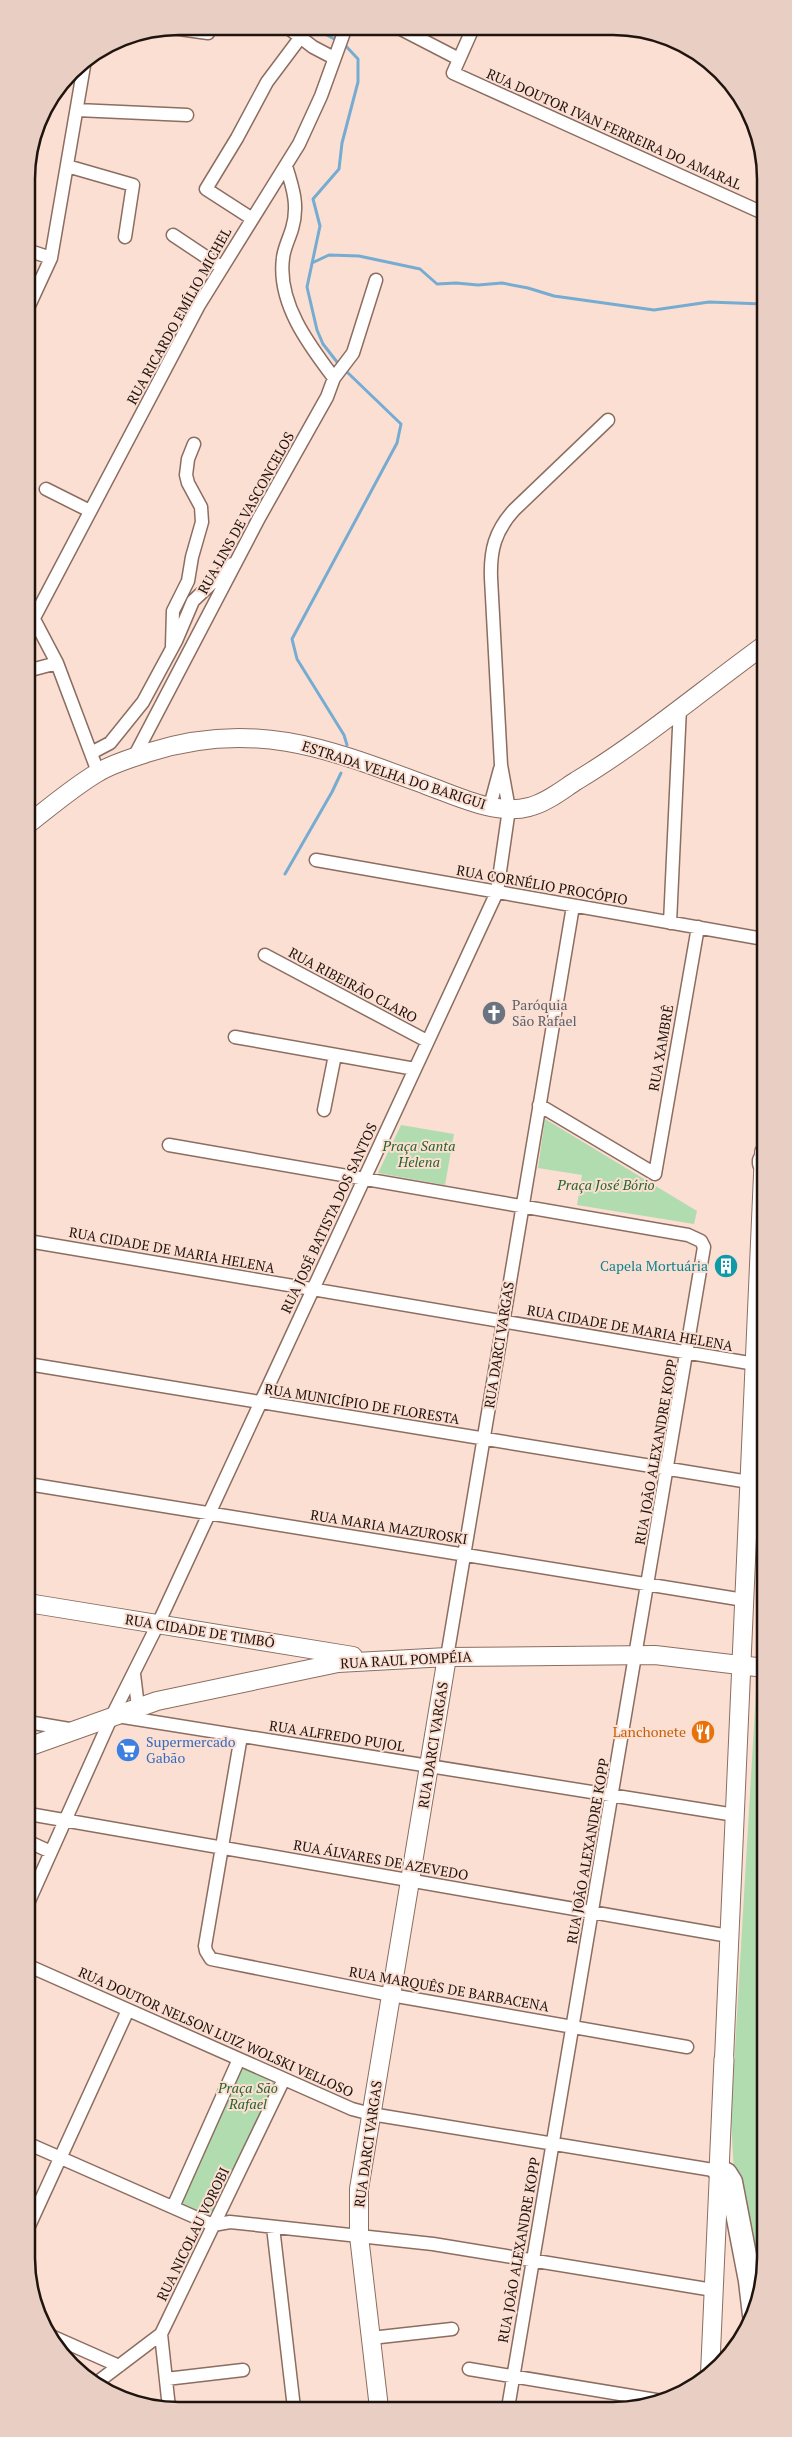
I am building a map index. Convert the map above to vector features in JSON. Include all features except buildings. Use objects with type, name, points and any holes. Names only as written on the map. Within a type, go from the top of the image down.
[{"type":"highway","points":[[719,2171],[726,2174],[731,2182],[752,2295]]},
{"type":"main road","name":"ESTRADA VELHA DO BARIGUI","points":[[35,819],[98,772],[134,757],[204,739],[237,736],[267,738],[302,744],[348,758],[463,799],[490,806],[509,810],[529,807],[546,800],[605,763],[757,651]]},
{"type":"main road","points":[[710,2364],[757,1319]]},
{"type":"main road","name":"RUA CIDADE DE TIMBÓ","points":[[35,1604],[276,1644],[317,1649],[371,1660]]},
{"type":"main road","points":[[276,1644],[307,1668],[319,1660],[317,1649]]},
{"type":"main road","name":"RUA RAUL POMPÉIA","points":[[35,1744],[138,1707],[196,1691],[307,1668],[371,1660],[448,1657],[636,1655],[683,1657],[757,1667]]},
{"type":"main road","name":"RUA DARCI VARGAS","points":[[378,2402],[359,2236],[359,2189],[448,1657]]},
{"type":"street","points":[[296,35],[313,47],[340,42]]},
{"type":"street","points":[[413,35],[459,59],[470,35]]},
{"type":"street","points":[[251,218],[206,189],[237,138],[267,82],[300,38]]},
{"type":"street","name":"RUA RICARDO EMÍLIO MICHEL","points":[[35,616],[184,331],[251,218],[286,166],[311,119],[340,42]]},
{"type":"street","name":"RUA DOUTOR IVAN FERREIRA DO AMARAL","points":[[459,59],[453,73],[757,210]]},
{"type":"street","points":[[35,293],[51,258],[83,72]]},
{"type":"street","points":[[77,110],[187,115]]},
{"type":"street","points":[[68,166],[133,186],[125,237]]},
{"type":"street","points":[[286,166],[296,201],[294,220],[283,259],[286,294],[303,335],[334,378]]},
{"type":"street","points":[[173,235],[222,267]]},
{"type":"street","points":[[35,253],[51,258]]},
{"type":"street","name":"RUA LINS DE VASCONCELOS","points":[[134,757],[237,559],[328,397],[334,378],[353,353],[376,280]]},
{"type":"street","name":"RUA JOSÉ BATISTA DOS SANTOS","points":[[35,1888],[112,1716],[158,1624],[497,892],[509,810],[501,764],[491,561],[495,537],[514,510],[608,420]]},
{"type":"street","points":[[172,649],[173,611],[188,581],[192,557],[202,522],[201,507],[188,483],[186,475],[188,459],[194,444]]},
{"type":"street","points":[[46,489],[90,512]]},
{"type":"street","points":[[91,753],[110,743],[143,702],[172,649],[196,596],[237,559]]},
{"type":"street","points":[[35,620],[57,662],[98,772]]},
{"type":"street","points":[[35,668],[57,662]]},
{"type":"street","points":[[670,923],[680,707]]},
{"type":"street","name":"RUA JOSÉ BATISTA DOS SANTOS","points":[[490,806],[501,764]]},
{"type":"street","name":"RUA CORNÉLIO PROCÓPIO","points":[[316,860],[757,938]]},
{"type":"street","name":"RUA DARCI VARGAS","points":[[448,1657],[573,906]]},
{"type":"street","name":"RUA XAMBRÊ","points":[[539,1106],[655,1174],[698,928]]},
{"type":"street","name":"RUA RIBEIRÃO CLARO","points":[[265,955],[428,1042]]},
{"type":"street","points":[[235,1037],[415,1069]]},
{"type":"street","points":[[324,1110],[334,1055]]},
{"type":"street","points":[[169,1145],[522,1206]]},
{"type":"street","name":"RUA JOÃO ALEXANDRE KOPP","points":[[509,2402],[705,1253],[701,1241],[688,1235],[522,1206]]},
{"type":"street","name":"RUA CIDADE DE MARIA HELENA","points":[[35,1242],[755,1364]]},
{"type":"street","name":"RUA MUNICÍPIO DE FLORESTA","points":[[35,1365],[749,1482]]},
{"type":"street","name":"RUA MARIA MAZUROSKI","points":[[35,1485],[744,1600]]},
{"type":"street","points":[[134,1674],[138,1707]]},
{"type":"street","name":"RUA ALFREDO PUJOL","points":[[112,1716],[734,1815]]},
{"type":"street","points":[[35,1723],[75,1730]]},
{"type":"street","points":[[222,1848],[242,1736]]},
{"type":"street","name":"RUA ÁLVARES DE AZEVEDO","points":[[35,1815],[729,1936]]},
{"type":"street","points":[[35,1845],[51,1852]]},
{"type":"street","name":"RUA MARQUÊS DE BARBACENA","points":[[222,1848],[206,1946],[208,1956],[215,1961],[391,1995],[687,2047]]},
{"type":"street","name":"RUA DOUTOR NELSON LUIZ WOLSKI VELLOSO","points":[[35,1969],[347,2107],[371,2114],[719,2171]]},
{"type":"street","points":[[35,2213],[128,2010]]},
{"type":"street","points":[[173,2207],[239,2059]]},
{"type":"street","name":"RUA NICOLAU VOROBI","points":[[161,2334],[284,2079]]},
{"type":"street","points":[[35,2147],[213,2225],[230,2222],[433,2244],[713,2290]]},
{"type":"street","points":[[273,2227],[293,2402]]},
{"type":"street","points":[[371,2338],[452,2329]]},
{"type":"street","points":[[101,2379],[161,2334]]},
{"type":"street","points":[[161,2334],[168,2402]]},
{"type":"street","points":[[61,2340],[119,2366]]},
{"type":"street","points":[[469,2369],[644,2398]]},
{"type":"street","points":[[166,2379],[243,2370]]},
{"type":"green space","name":"Praça José Bório","points":[[545,1119],[697,1211],[694,1224],[577,1205],[582,1175],[538,1168]]},
{"type":"green space","name":"Praça Santa Helena","points":[[401,1125],[454,1134],[445,1185],[378,1173]]},
{"type":"green space","points":[[756,1691],[756,2274],[734,2175],[731,2117]]},
{"type":"green space","name":"Praça São Rafael","points":[[240,2067],[275,2083],[213,2218],[179,2203]]},
{"type":"waterway","points":[[327,35],[338,41]]},
{"type":"waterway","points":[[337,362],[323,344],[317,330],[307,287],[320,226],[313,199],[339,169],[342,143],[358,82],[358,59],[343,43]]},
{"type":"waterway","points":[[312,263],[329,255],[359,256],[420,269],[437,284],[478,285],[502,283],[554,296],[654,310],[709,302],[757,304]]},
{"type":"waterway","points":[[347,372],[401,424],[397,443],[292,639],[297,659],[344,735],[347,745]]},
{"type":"waterway","points":[[285,874],[341,773]]},
{"type":"place","name":"Paróquia São Rafael","points":[[494,1013]]},
{"type":"place","name":"Capela Mortuária","points":[[726,1266]]},
{"type":"place","name":"Lanchonete","points":[[703,1732]]},
{"type":"place","name":"Supermercado Gabão","points":[[128,1750]]}]
